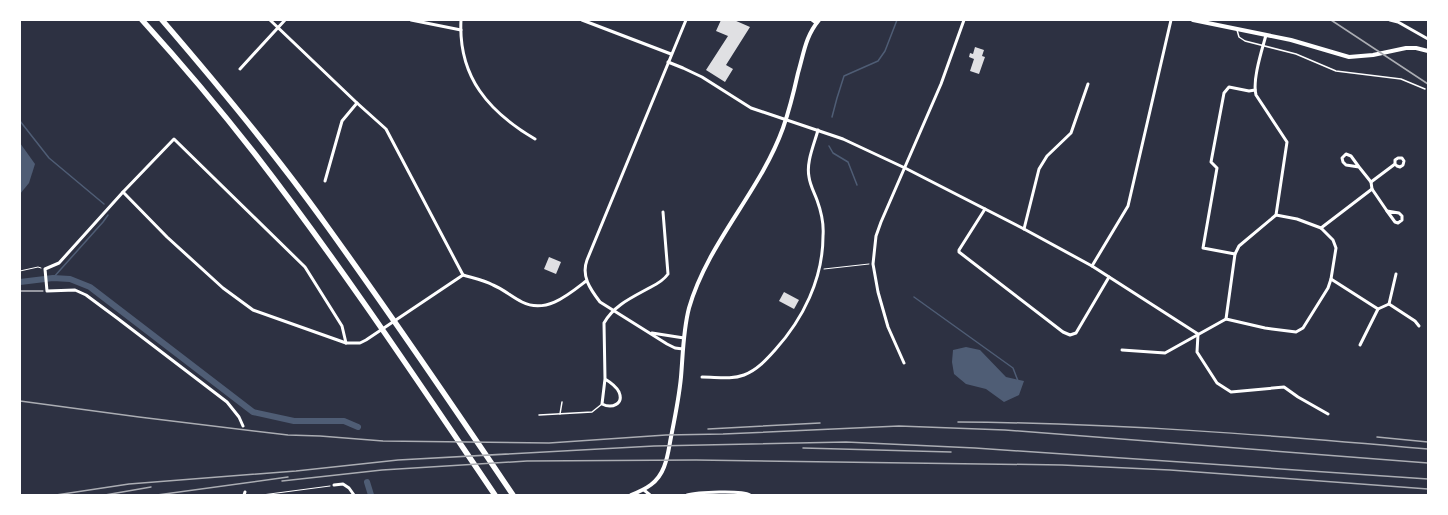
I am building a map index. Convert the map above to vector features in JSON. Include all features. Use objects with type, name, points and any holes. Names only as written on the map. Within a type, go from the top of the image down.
[{"type":"highway","points":[[142,20],[212,101],[255,154],[311,228],[495,495]]},
{"type":"highway","points":[[162,20],[268,147],[324,222],[513,495]]},
{"type":"street","points":[[270,20],[386,129],[464,275],[494,285],[528,305],[538,306],[562,299],[586,281]]},
{"type":"street","points":[[240,69],[285,20]]},
{"type":"street","points":[[411,20],[461,30]]},
{"type":"street","points":[[461,20],[464,54],[470,74],[476,84],[500,115],[510,124],[535,139]]},
{"type":"street","points":[[583,20],[671,54]]},
{"type":"street","points":[[683,349],[675,348],[612,311],[600,302],[586,281],[584,271],[587,260],[686,20]]},
{"type":"street","points":[[904,363],[888,328],[878,292],[873,264],[876,236],[941,84],[964,20]]},
{"type":"street","points":[[1092,266],[1128,206],[1170,20]]},
{"type":"street","points":[[1193,20],[1303,42],[1349,57],[1372,55],[1397,49],[1416,48],[1428,51]]},
{"type":"street","points":[[1390,20],[1398,21],[1428,40]]},
{"type":"street","points":[[631,495],[644,490],[654,483],[662,471],[667,458],[679,394],[684,338],[689,308],[701,276],[717,246],[776,145],[786,118],[806,41],[816,21]]},
{"type":"street","points":[[1226,319],[1235,254],[1239,246],[1276,215],[1288,142],[1256,95],[1255,90],[1266,35]]},
{"type":"street","points":[[668,62],[702,77],[751,108],[786,118],[843,139],[905,168],[1024,229],[1092,266],[1198,334]]},
{"type":"street","points":[[1024,229],[1039,169],[1047,156],[1071,133],[1088,84]]},
{"type":"street","points":[[1235,254],[1203,248],[1217,168],[1211,162],[1224,93],[1229,88],[1249,91],[1255,90]]},
{"type":"street","points":[[325,182],[342,121],[357,103]]},
{"type":"street","points":[[702,377],[731,378],[745,375],[758,368],[785,339],[803,311],[820,270],[823,235],[822,217],[808,176],[809,163],[818,130]]},
{"type":"street","points":[[244,426],[227,402],[86,295],[74,290],[47,291],[45,270],[59,263],[123,192],[174,140],[305,267],[342,326],[346,343]]},
{"type":"street","points":[[1359,167],[1346,165],[1342,158],[1346,154],[1351,156],[1371,182],[1372,189],[1387,211],[1395,222],[1398,223],[1402,220],[1402,216],[1399,213],[1387,211]]},
{"type":"street","points":[[1371,182],[1395,164]]},
{"type":"street","points":[[1321,228],[1372,189]]},
{"type":"street","points":[[123,192],[167,238],[224,288],[253,310],[346,343],[360,343],[366,340],[464,275]]},
{"type":"street","points":[[985,209],[959,252],[1063,332],[1070,335],[1076,333],[1109,277]]},
{"type":"street","points":[[605,379],[618,391],[620,397],[614,406],[608,407],[602,404],[605,379],[604,323],[612,311],[660,282],[668,274],[663,212]]},
{"type":"street","points":[[1122,350],[1165,353],[1226,319],[1265,328],[1296,332],[1302,328],[1328,288],[1336,248],[1333,240],[1321,228],[1298,220],[1276,215]]},
{"type":"street","points":[[1389,304],[1396,274]]},
{"type":"street","points":[[1331,279],[1378,309]]},
{"type":"street","points":[[1360,345],[1378,309],[1389,304]]},
{"type":"street","points":[[1389,304],[1415,321],[1419,326]]},
{"type":"street","points":[[649,332],[684,338]]},
{"type":"street","points":[[1198,334],[1197,352],[1217,383],[1230,392],[1284,387],[1302,400],[1328,414]]},
{"type":"street","points":[[334,486],[343,484],[349,488],[354,495]]},
{"type":"street","points":[[644,490],[650,495]]},
{"type":"street","points":[[687,495],[695,493],[739,492],[750,495]]},
{"type":"lane","points":[[1236,28],[1239,36],[1245,41],[1296,54],[1336,71],[1401,80],[1425,88]]},
{"type":"lane","points":[[560,414],[562,402]]},
{"type":"lane","points":[[539,415],[592,412],[602,404]]},
{"type":"path","points":[[820,270],[873,264]]},
{"type":"path","points":[[20,271],[38,267],[45,270]]},
{"type":"path","points":[[20,291],[47,291]]},
{"type":"path","points":[[262,495],[334,486]]},
{"type":"water","points":[[20,143],[35,164],[29,183],[20,194]]},
{"type":"water","points":[[966,347],[980,350],[1006,377],[1024,381],[1019,395],[1004,402],[986,389],[966,384],[954,374],[952,362],[953,350]]},
{"type":"building","points":[[721,20],[734,20],[750,27],[726,65],[733,69],[725,82],[706,70],[728,36],[716,31]]},
{"type":"building","points":[[975,47],[984,50],[982,56],[985,57],[979,74],[970,71],[974,59],[969,57],[970,53],[973,54]]},
{"type":"building","points":[[549,257],[561,262],[556,274],[544,269]]},
{"type":"building","points":[[784,292],[799,300],[794,309],[779,301]]},
{"type":"waterway","points":[[832,117],[844,76],[878,61],[885,51],[897,20]]},
{"type":"waterway","points":[[20,121],[49,158],[104,204]]},
{"type":"waterway","points":[[829,146],[833,153],[848,162],[857,185]]},
{"type":"waterway","points":[[53,278],[108,215]]},
{"type":"waterway","points":[[20,282],[53,278],[70,279],[90,287],[253,412],[294,421],[344,421],[358,427]]},
{"type":"waterway","points":[[914,297],[1013,368],[1018,381]]},
{"type":"waterway","points":[[367,482],[371,495]]},
{"type":"railway","points":[[1331,20],[1428,84]]},
{"type":"railway","points":[[20,401],[288,435],[383,441],[549,443],[666,435],[723,434],[899,426],[1005,430],[1428,463]]},
{"type":"railway","points":[[958,422],[1135,427],[1311,439],[1428,449]]},
{"type":"railway","points":[[708,429],[820,423]]},
{"type":"railway","points":[[1377,437],[1428,442]]},
{"type":"railway","points":[[56,495],[129,484],[296,471],[398,460],[654,446],[846,442],[975,448],[1428,479]]},
{"type":"railway","points":[[803,448],[951,452]]},
{"type":"railway","points":[[282,481],[382,470],[527,461],[696,460],[1062,465],[1170,470],[1428,489]]},
{"type":"railway","points":[[157,495],[288,477]]},
{"type":"railway","points":[[105,495],[151,487]]}]
